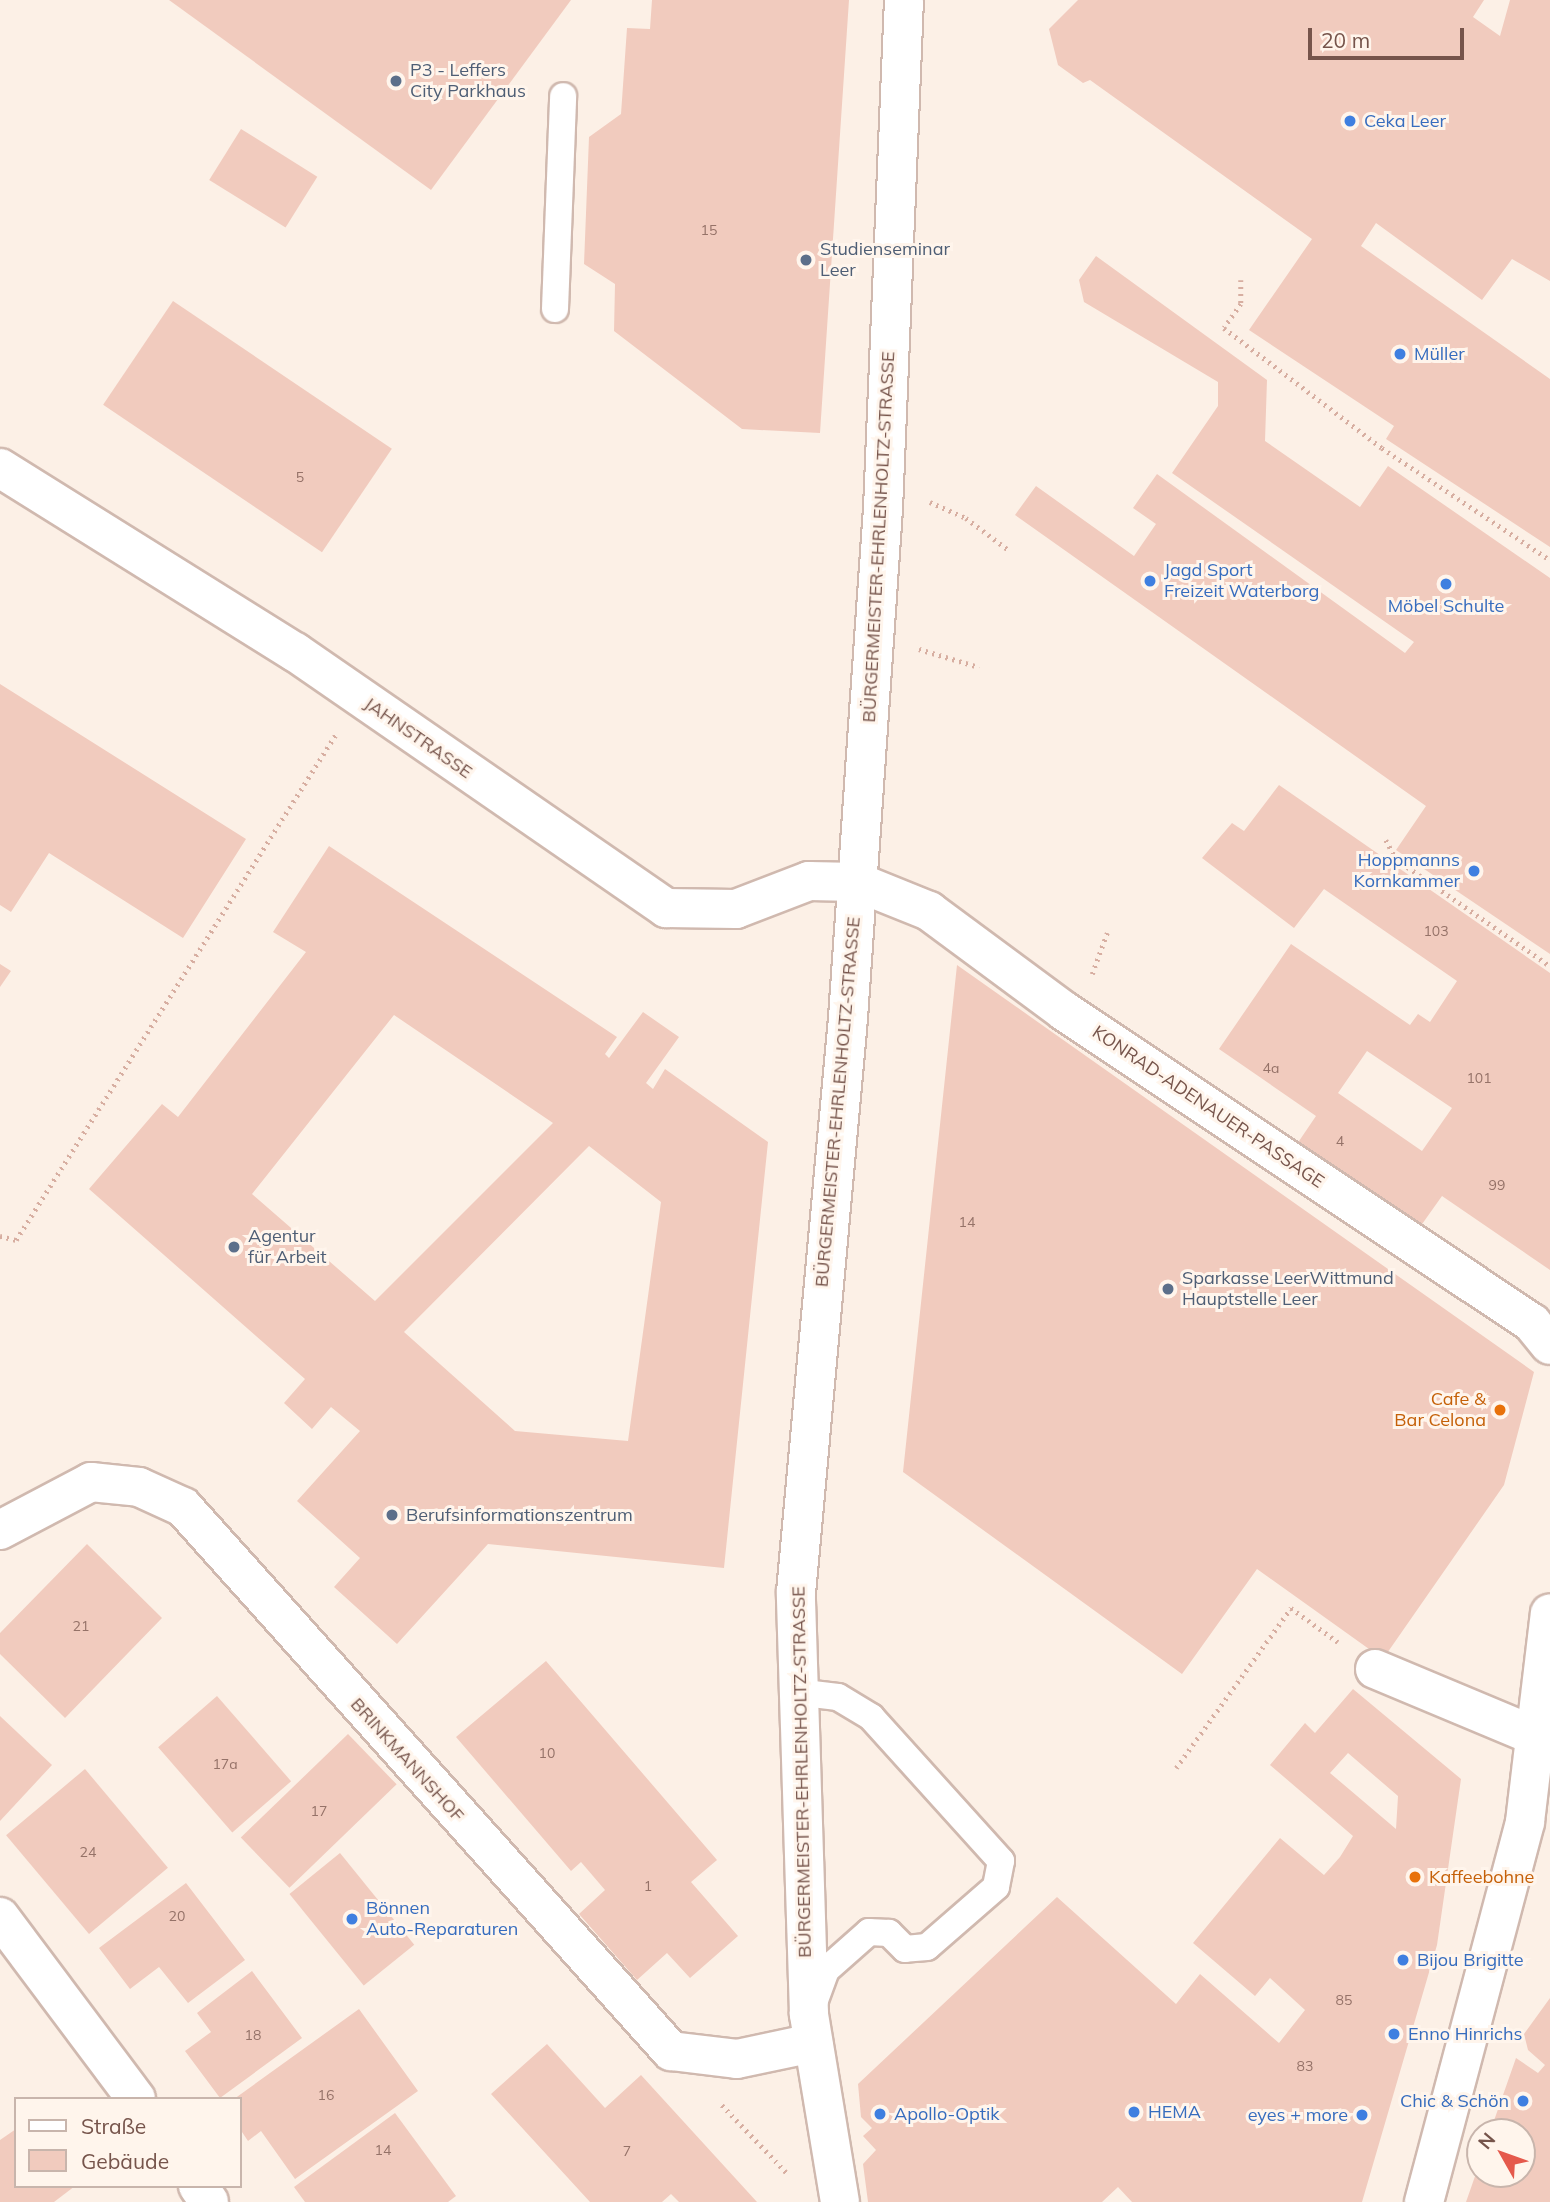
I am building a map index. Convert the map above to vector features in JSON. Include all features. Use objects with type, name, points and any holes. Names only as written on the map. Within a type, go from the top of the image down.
[{"type":"street","name":"BÜRGERMEISTER-EHRLENHOLTZ-STRASSE","points":[[840,2202],[811,2029],[796,1692],[799,1527],[857,881],[884,494],[904,0]]},
{"type":"street","name":"JAHNSTRASSE","points":[[0,468],[359,697],[666,908],[736,909],[809,881],[857,881]]},
{"type":"street","name":"KONRAD-ADENAUER-PASSAGE","points":[[857,881],[929,911],[1064,1011],[1532,1323],[1550,1345]]},
{"type":"street","name":"BRINKMANNSHOF","points":[[0,1530],[91,1482],[139,1487],[183,1507],[671,2051]]},
{"type":"street","points":[[1424,2202],[1519,1847],[1542,1735],[1550,1613]]},
{"type":"street","points":[[1375,1669],[1542,1735]]},
{"type":"street","points":[[0,1917],[135,2097]]},
{"type":"street","points":[[671,2051],[737,2059],[811,2029]]},
{"type":"lane","points":[[555,309],[563,96]]},
{"type":"lane","points":[[796,1692],[838,1697],[871,1717],[1001,1861],[996,1887],[927,1947],[905,1949],[889,1933],[869,1932],[826,1970],[811,2029]]},
{"type":"path","points":[[1241,280],[1241,304],[1224,328],[1382,448],[1550,560]]},
{"type":"path","points":[[884,494],[937,504],[1010,551]]},
{"type":"path","points":[[873,644],[941,652],[959,665],[979,667]]},
{"type":"path","points":[[0,1236],[16,1240],[359,697]]},
{"type":"path","points":[[1386,839],[1396,859],[1550,966]]},
{"type":"path","points":[[1176,1768],[1291,1608],[1375,1669]]},
{"type":"path","points":[[671,2051],[795,2182]]},
{"type":"building","name":"P3 - Leffers City Parkhaus","points":[[169,0],[571,0],[431,190]]},
{"type":"building","points":[[652,0],[849,0],[820,433],[742,429],[614,331],[615,284],[584,264],[589,137],[621,114],[627,28],[650,29]]},
{"type":"building","name":"Ceka Leer","points":[[1078,0],[1484,0],[1473,17],[1500,36],[1510,0],[1550,0],[1550,281],[1512,259],[1482,300],[1376,223],[1361,246],[1550,379],[1550,547],[1386,439],[1394,426],[1249,330],[1312,239],[1090,80],[1083,83],[1058,65],[1049,29]]},
{"type":"building","points":[[241,129],[317,177],[286,228],[209,180]]},
{"type":"building","points":[[1096,256],[1267,380],[1265,441],[1360,507],[1388,466],[1550,578],[1550,954],[1396,850],[1426,806],[1015,515],[1036,486],[1134,556],[1156,524],[1133,508],[1157,474],[1405,653],[1414,642],[1172,473],[1218,406],[1218,382],[1084,302],[1079,280]]},
{"type":"building","points":[[173,301],[392,449],[322,552],[103,405]]},
{"type":"building","points":[[0,684],[246,839],[183,938],[49,853],[11,912],[0,905]]},
{"type":"building","points":[[1279,785],[1550,973],[1550,1270],[1442,1196],[1420,1227],[1297,1144],[1316,1116],[1219,1049],[1291,944],[1410,1025],[1418,1014],[1430,1022],[1457,981],[1324,889],[1294,928],[1202,858],[1232,823],[1244,831]],"holes":[[[1367,1051],[1452,1108],[1422,1151],[1338,1093]]]},
{"type":"building","name":"Agentur für Arbeit","points":[[329,846],[617,1037],[605,1054],[609,1058],[643,1012],[679,1037],[646,1083],[653,1089],[665,1069],[768,1142],[724,1568],[488,1544],[397,1644],[334,1587],[360,1558],[297,1501],[360,1431],[331,1407],[312,1429],[284,1403],[305,1379],[89,1189],[162,1104],[178,1117],[306,952],[273,932]],"holes":[[[394,1015],[553,1123],[375,1301],[252,1194]],[[589,1146],[661,1202],[628,1441],[515,1431],[404,1332]]]},
{"type":"building","points":[[0,964],[11,971],[0,987]]},
{"type":"building","name":"Sparkasse LeerWittmund Hauptstelle Leer","points":[[957,965],[1534,1372],[1504,1485],[1383,1659],[1257,1569],[1182,1674],[903,1472]]},
{"type":"building","points":[[87,1544],[162,1618],[65,1718],[0,1654],[0,1633]]},
{"type":"building","points":[[546,1661],[717,1860],[691,1882],[738,1936],[690,1978],[667,1953],[637,1980],[579,1914],[605,1890],[581,1862],[571,1871],[456,1737]]},
{"type":"building","points":[[1353,1689],[1461,1779],[1437,1945],[1362,2202],[1132,2202],[1118,2187],[1102,2202],[868,2202],[863,2164],[876,2150],[863,2136],[872,2128],[861,2117],[858,2084],[1057,1897],[1176,2004],[1200,1974],[1279,2043],[1305,2010],[1270,1978],[1255,1996],[1193,1943],[1280,1838],[1324,1875],[1353,1836],[1270,1765],[1305,1723],[1315,1733]],"holes":[[[1348,1753],[1398,1796],[1396,1829],[1330,1773]]]},
{"type":"building","points":[[217,1696],[291,1781],[232,1832],[158,1747]]},
{"type":"building","points":[[0,1716],[52,1765],[0,1821]]},
{"type":"building","points":[[348,1734],[397,1784],[289,1888],[241,1838]]},
{"type":"building","points":[[85,1769],[168,1868],[89,1934],[6,1835]]},
{"type":"building","name":"Bönnen Auto-Reparaturen","points":[[340,1853],[414,1945],[364,1986],[289,1894]]},
{"type":"building","points":[[186,1883],[245,1960],[188,2003],[159,1967],[130,1989],[99,1948]]},
{"type":"building","points":[[252,1971],[302,2038],[219,2097],[185,2051],[211,2032],[197,2013]]},
{"type":"building","points":[[1550,1998],[1550,2202],[1466,2202],[1471,2188],[1536,2188],[1536,2118],[1495,2118],[1516,2058],[1538,2073],[1545,2065],[1528,2050],[1524,2034]]},
{"type":"building","points":[[359,2009],[418,2091],[295,2179],[261,2131],[248,2141],[242,2132],[242,2097],[237,2097]]},
{"type":"building","points":[[547,2044],[605,2108],[641,2075],[757,2202],[679,2202],[671,2194],[662,2202],[590,2202],[491,2094]]},
{"type":"building","points":[[395,2113],[456,2196],[448,2202],[305,2202],[294,2187]]},
{"type":"building","points":[[14,2130],[14,2188],[72,2188],[54,2202],[0,2202],[0,2140]]},
{"type":"place","name":"P3 - Leffers City Parkhaus","points":[[396,81]]},
{"type":"place","name":"Ceka Leer","points":[[1350,121]]},
{"type":"place","name":"Studienseminar Leer","points":[[806,260]]},
{"type":"place","name":"Müller","points":[[1400,354]]},
{"type":"place","name":"Jagd Sport Freizeit Waterborg","points":[[1150,581]]},
{"type":"place","name":"Möbel Schulte","points":[[1446,584]]},
{"type":"place","name":"Hoppmanns Kornkammer","points":[[1474,871]]},
{"type":"place","name":"Agentur für Arbeit","points":[[234,1247]]},
{"type":"place","name":"Sparkasse LeerWittmund Hauptstelle Leer","points":[[1168,1289]]},
{"type":"place","name":"Cafe & Bar Celona","points":[[1500,1410]]},
{"type":"place","name":"Berufsinformationszentrum","points":[[392,1515]]},
{"type":"place","name":"Kaffeebohne","points":[[1415,1877]]},
{"type":"place","name":"Bönnen Auto-Reparaturen","points":[[352,1919]]},
{"type":"place","name":"Bijou Brigitte","points":[[1403,1960]]},
{"type":"place","name":"Enno Hinrichs","points":[[1394,2034]]},
{"type":"place","name":"Chic & Schön","points":[[1523,2101]]},
{"type":"place","name":"HEMA","points":[[1134,2112]]},
{"type":"place","name":"Apollo-Optik","points":[[880,2114]]},
{"type":"place","name":"eyes + more","points":[[1362,2115]]}]
